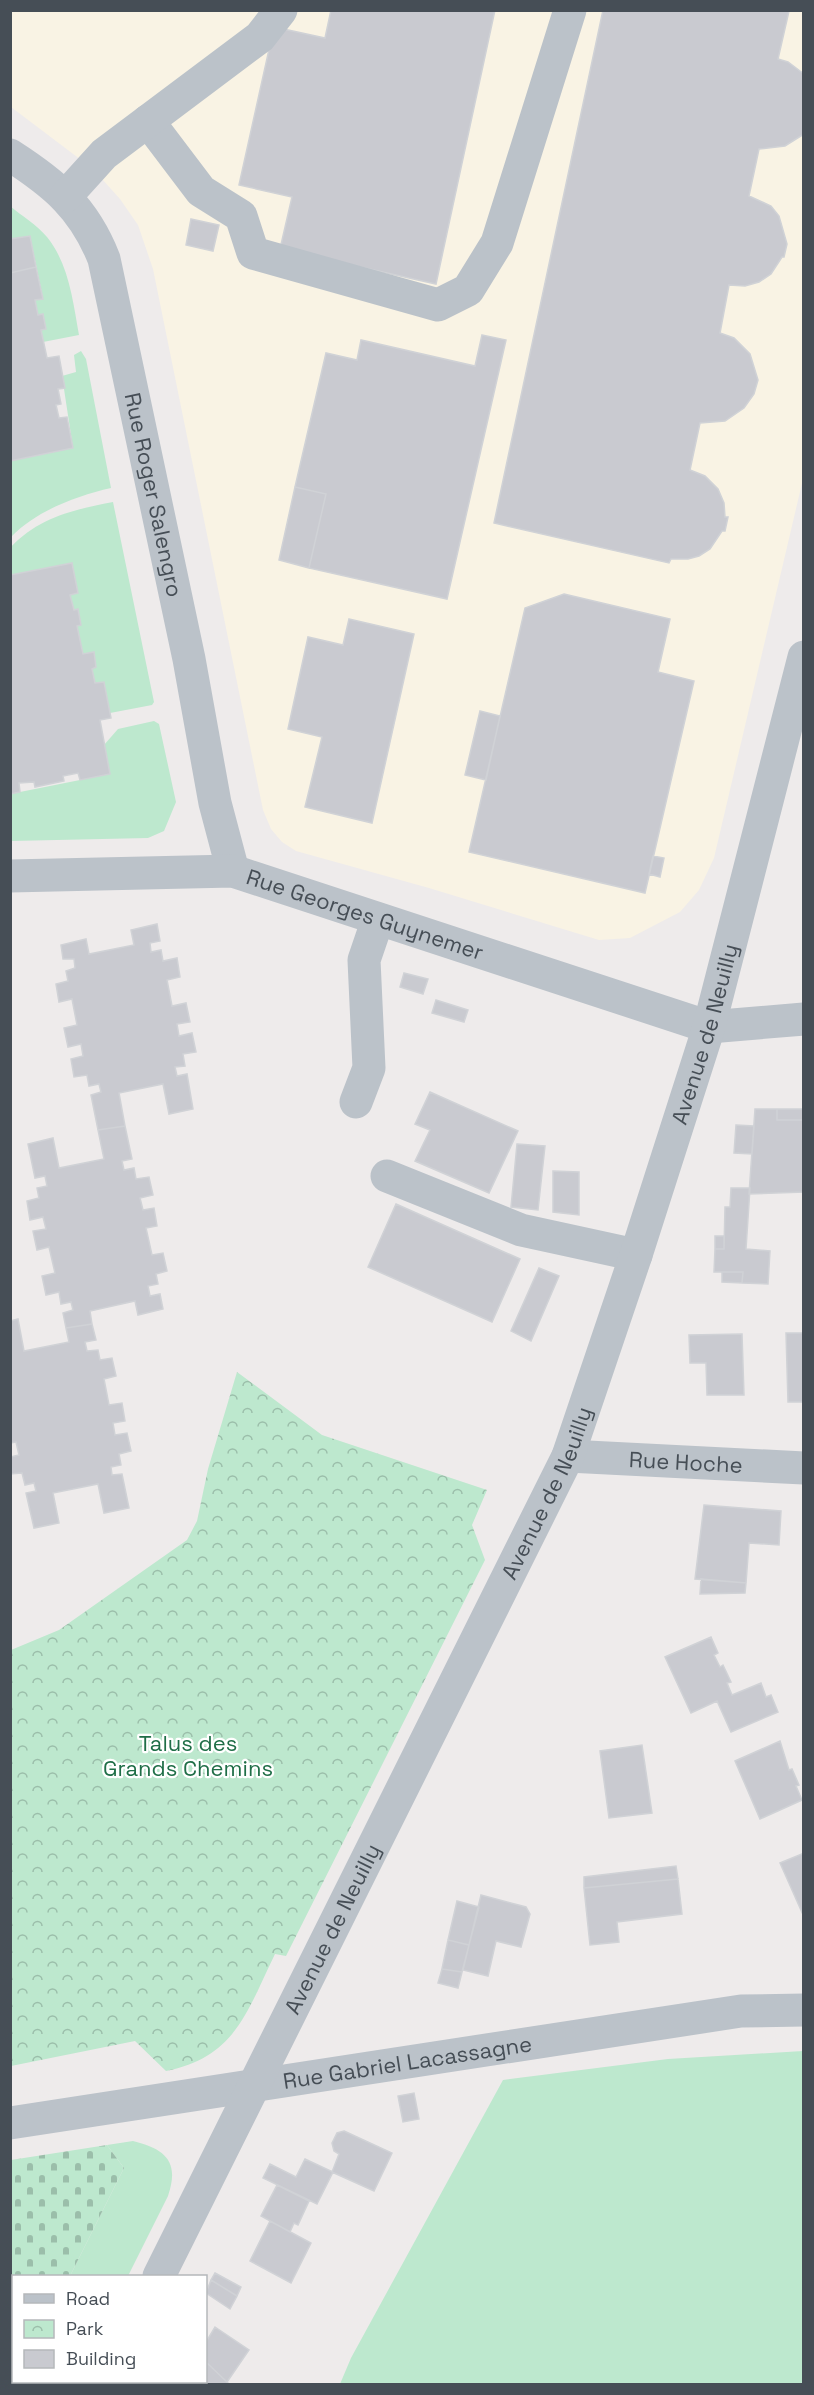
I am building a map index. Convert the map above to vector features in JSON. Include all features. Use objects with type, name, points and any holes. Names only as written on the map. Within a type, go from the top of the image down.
[{"type":"street","points":[[66,196],[104,154],[260,37],[281,10]]},
{"type":"street","points":[[148,121],[201,191],[241,216],[252,253],[438,305],[468,290],[497,243],[570,10]]},
{"type":"street","name":"Rue Roger Salengro","points":[[10,155],[66,196],[93,231],[104,259],[189,659],[215,803],[233,871]]},
{"type":"street","name":"Avenue de Neuilly","points":[[160,2275],[568,1456],[636,1255],[709,1027],[804,657]]},
{"type":"street","name":"Rue Georges Guynemer","points":[[10,876],[233,871],[709,1027]]},
{"type":"street","points":[[356,1102],[369,1068],[364,960],[378,919]]},
{"type":"street","points":[[709,1027],[804,1019]]},
{"type":"street","points":[[387,1176],[521,1230],[636,1255]]},
{"type":"street","name":"Rue Hoche","points":[[568,1456],[804,1468]]},
{"type":"street","name":"Rue Gabriel Lacassagne","points":[[10,2123],[741,2011],[804,2010]]},
{"type":"shaded area","points":[[11,11],[803,11],[803,479],[714,858],[699,890],[680,912],[630,938],[599,940],[429,888],[296,851],[282,842],[271,829],[263,810],[153,269],[138,225],[120,199],[93,169],[11,107]]},
{"type":"green space","points":[[10,206],[39,228],[60,259],[69,284],[79,335],[43,342],[41,330],[46,329],[43,314],[38,315],[35,300],[43,298],[30,236],[11,239]]},
{"type":"green space","points":[[81,351],[86,359],[111,488],[84,495],[44,512],[11,537],[11,461],[73,448],[62,376],[76,372],[74,355]]},
{"type":"green space","points":[[113,502],[154,702],[152,705],[110,713],[95,683],[92,669],[96,667],[94,653],[83,654],[77,626],[81,624],[78,609],[74,610],[70,595],[78,593],[72,563],[11,575],[10,548],[21,537],[57,516]]},
{"type":"green space","points":[[154,721],[159,724],[176,802],[164,831],[148,838],[11,841],[10,794],[110,774],[104,745],[118,729]]},
{"type":"green space","name":"Talus des Grands Chemins","points":[[237,1372],[322,1435],[487,1490],[472,1525],[485,1560],[286,1956],[275,1954],[247,2012],[224,2043],[209,2055],[190,2064],[166,2071],[135,2041],[11,2066],[11,1650],[59,1630],[187,1540],[197,1521],[208,1469]]},
{"type":"green space","points":[[803,2051],[803,2384],[340,2384],[351,2358],[503,2080],[668,2059]]},
{"type":"green space","points":[[133,2141],[154,2148],[167,2158],[172,2174],[168,2196],[128,2275],[70,2275],[124,2168],[107,2145]]},
{"type":"green space","points":[[107,2145],[124,2168],[70,2275],[12,2275],[12,2383],[18,2384],[11,2384],[11,2160]]},
{"type":"building","points":[[331,10],[495,10],[436,284],[280,249],[292,197],[239,185],[274,27],[325,38]]},
{"type":"building","points":[[603,10],[804,10],[789,11],[778,59],[788,62],[804,74],[804,134],[785,146],[759,149],[749,196],[771,206],[779,216],[787,244],[784,257],[771,274],[759,282],[745,286],[729,285],[720,333],[734,338],[750,354],[758,380],[754,394],[744,408],[725,421],[700,423],[690,470],[705,476],[718,489],[724,503],[725,517],[728,517],[725,531],[722,531],[710,549],[699,556],[688,559],[671,559],[669,563],[494,523]]},
{"type":"building","points":[[191,219],[219,225],[213,251],[186,245]]},
{"type":"building","points":[[30,236],[36,267],[10,273],[10,239]]},
{"type":"building","points":[[36,267],[43,299],[35,300],[38,315],[43,314],[46,329],[41,330],[47,358],[59,356],[65,388],[58,389],[61,404],[56,405],[59,418],[67,417],[73,448],[10,461],[10,273]]},
{"type":"building","points":[[482,335],[506,340],[447,599],[309,568],[326,494],[295,487],[326,353],[357,360],[361,340],[475,366]]},
{"type":"building","points":[[295,487],[326,494],[309,568],[279,560]]},
{"type":"building","points":[[72,563],[78,593],[70,595],[74,610],[78,609],[81,625],[77,626],[83,654],[94,652],[96,667],[92,669],[95,683],[104,682],[111,718],[100,720],[110,774],[80,780],[78,773],[63,776],[64,781],[35,787],[34,782],[19,783],[20,792],[10,794],[10,575]]},
{"type":"building","points":[[564,594],[670,619],[658,672],[694,681],[645,893],[469,852],[525,608]]},
{"type":"building","points":[[349,619],[414,634],[372,823],[305,807],[322,737],[288,729],[308,637],[343,645]]},
{"type":"building","points":[[480,711],[500,716],[486,780],[465,775]]},
{"type":"building","points":[[653,856],[664,858],[660,877],[649,874]]},
{"type":"building","points":[[157,924],[160,941],[150,943],[151,952],[161,950],[163,961],[177,958],[180,977],[167,980],[172,1006],[186,1003],[190,1022],[177,1024],[179,1036],[192,1033],[196,1052],[183,1054],[185,1066],[175,1067],[177,1076],[187,1074],[193,1109],[169,1114],[163,1084],[119,1093],[125,1126],[98,1130],[91,1095],[101,1092],[99,1084],[89,1086],[87,1075],[74,1077],[71,1059],[83,1056],[81,1044],[68,1047],[64,1028],[77,1025],[72,999],[59,1002],[56,984],[68,981],[66,971],[75,968],[74,959],[63,959],[61,945],[86,939],[89,954],[134,945],[131,930]]},
{"type":"building","points":[[404,973],[428,979],[423,994],[400,987]]},
{"type":"building","points":[[436,1000],[468,1010],[464,1022],[432,1013]]},
{"type":"building","points":[[430,1092],[518,1131],[489,1193],[415,1161],[430,1130],[415,1124]]},
{"type":"building","points":[[755,1109],[777,1109],[777,1120],[804,1120],[804,1192],[749,1194]]},
{"type":"building","points":[[777,1109],[804,1109],[804,1120],[777,1120]]},
{"type":"building","points":[[736,1125],[754,1126],[752,1154],[734,1153]]},
{"type":"building","points":[[125,1126],[132,1159],[122,1161],[124,1170],[134,1168],[136,1179],[149,1177],[153,1195],[140,1198],[143,1210],[154,1208],[157,1226],[146,1228],[152,1255],[163,1253],[167,1271],[156,1274],[158,1284],[148,1286],[150,1296],[160,1294],[163,1309],[138,1315],[135,1301],[90,1311],[92,1324],[66,1328],[63,1313],[73,1310],[71,1302],[61,1304],[59,1292],[46,1295],[42,1276],[55,1273],[49,1247],[37,1250],[33,1231],[46,1229],[43,1217],[30,1220],[27,1201],[39,1198],[37,1188],[47,1186],[45,1176],[35,1178],[28,1144],[53,1138],[59,1168],[104,1159],[98,1130]]},
{"type":"building","points":[[517,1144],[545,1146],[538,1210],[511,1207]]},
{"type":"building","points":[[553,1171],[579,1172],[579,1215],[553,1212]]},
{"type":"building","points":[[731,1188],[750,1188],[746,1249],[770,1251],[768,1284],[742,1283],[743,1272],[714,1272],[715,1249],[724,1249],[725,1207],[730,1207]]},
{"type":"building","points":[[396,1204],[520,1259],[492,1322],[368,1267]]},
{"type":"building","points":[[715,1236],[724,1236],[724,1249],[715,1249]]},
{"type":"building","points":[[539,1268],[559,1276],[531,1341],[511,1331]]},
{"type":"building","points":[[722,1272],[743,1272],[742,1283],[722,1282]]},
{"type":"building","points":[[18,1319],[24,1351],[69,1342],[66,1328],[92,1324],[96,1340],[85,1342],[87,1351],[98,1350],[100,1360],[112,1358],[116,1376],[104,1379],[109,1405],[122,1403],[125,1421],[113,1423],[115,1435],[127,1433],[131,1451],[119,1454],[121,1465],[111,1467],[112,1475],[122,1474],[129,1508],[104,1513],[98,1484],[53,1493],[59,1523],[34,1528],[26,1493],[36,1491],[34,1483],[25,1485],[22,1473],[10,1474],[10,1457],[19,1455],[16,1442],[10,1443],[10,1321]]},
{"type":"building","points":[[786,1333],[804,1333],[804,1402],[788,1402]]},
{"type":"building","points":[[742,1334],[744,1395],[707,1395],[706,1363],[690,1363],[689,1335]]},
{"type":"building","points":[[704,1505],[781,1511],[779,1545],[749,1543],[746,1583],[695,1579]]},
{"type":"building","points":[[701,1579],[746,1583],[745,1593],[700,1594]]},
{"type":"building","points":[[711,1637],[718,1653],[714,1655],[720,1667],[723,1665],[731,1682],[727,1683],[732,1695],[761,1683],[766,1697],[771,1695],[778,1712],[731,1732],[717,1701],[691,1713],[665,1657]]},
{"type":"building","points":[[780,1741],[789,1770],[792,1769],[799,1785],[796,1786],[802,1800],[760,1819],[735,1761]]},
{"type":"building","points":[[642,1745],[652,1813],[609,1818],[600,1751]]},
{"type":"building","points":[[804,1853],[804,1917],[780,1863]]},
{"type":"building","points":[[676,1866],[678,1879],[584,1888],[584,1877]]},
{"type":"building","points":[[678,1879],[682,1914],[617,1922],[619,1942],[590,1945],[584,1888]]},
{"type":"building","points":[[481,1895],[526,1907],[530,1914],[521,1947],[496,1941],[488,1976],[463,1970]]},
{"type":"building","points":[[457,1901],[479,1907],[469,1945],[448,1940]]},
{"type":"building","points":[[448,1940],[469,1945],[462,1972],[442,1969]]},
{"type":"building","points":[[442,1969],[462,1972],[458,1988],[438,1983]]},
{"type":"building","points":[[414,2093],[419,2119],[403,2122],[398,2096]]},
{"type":"building","points":[[344,2131],[392,2153],[374,2191],[332,2172],[339,2154],[334,2151],[332,2143],[337,2133]]},
{"type":"building","points":[[305,2159],[333,2172],[317,2204],[263,2178],[270,2164],[296,2177]]},
{"type":"building","points":[[277,2185],[309,2201],[298,2225],[294,2223],[290,2232],[261,2216]]},
{"type":"building","points":[[270,2221],[311,2243],[291,2283],[250,2261]]},
{"type":"building","points":[[215,2273],[241,2287],[237,2296],[211,2280]]},
{"type":"building","points":[[211,2280],[237,2296],[230,2309],[207,2294]]},
{"type":"building","points":[[215,2327],[249,2350],[227,2382],[207,2363],[207,2340]]},
{"type":"building","points":[[207,2363],[228,2383],[227,2384],[192,2383],[207,2383]]}]
